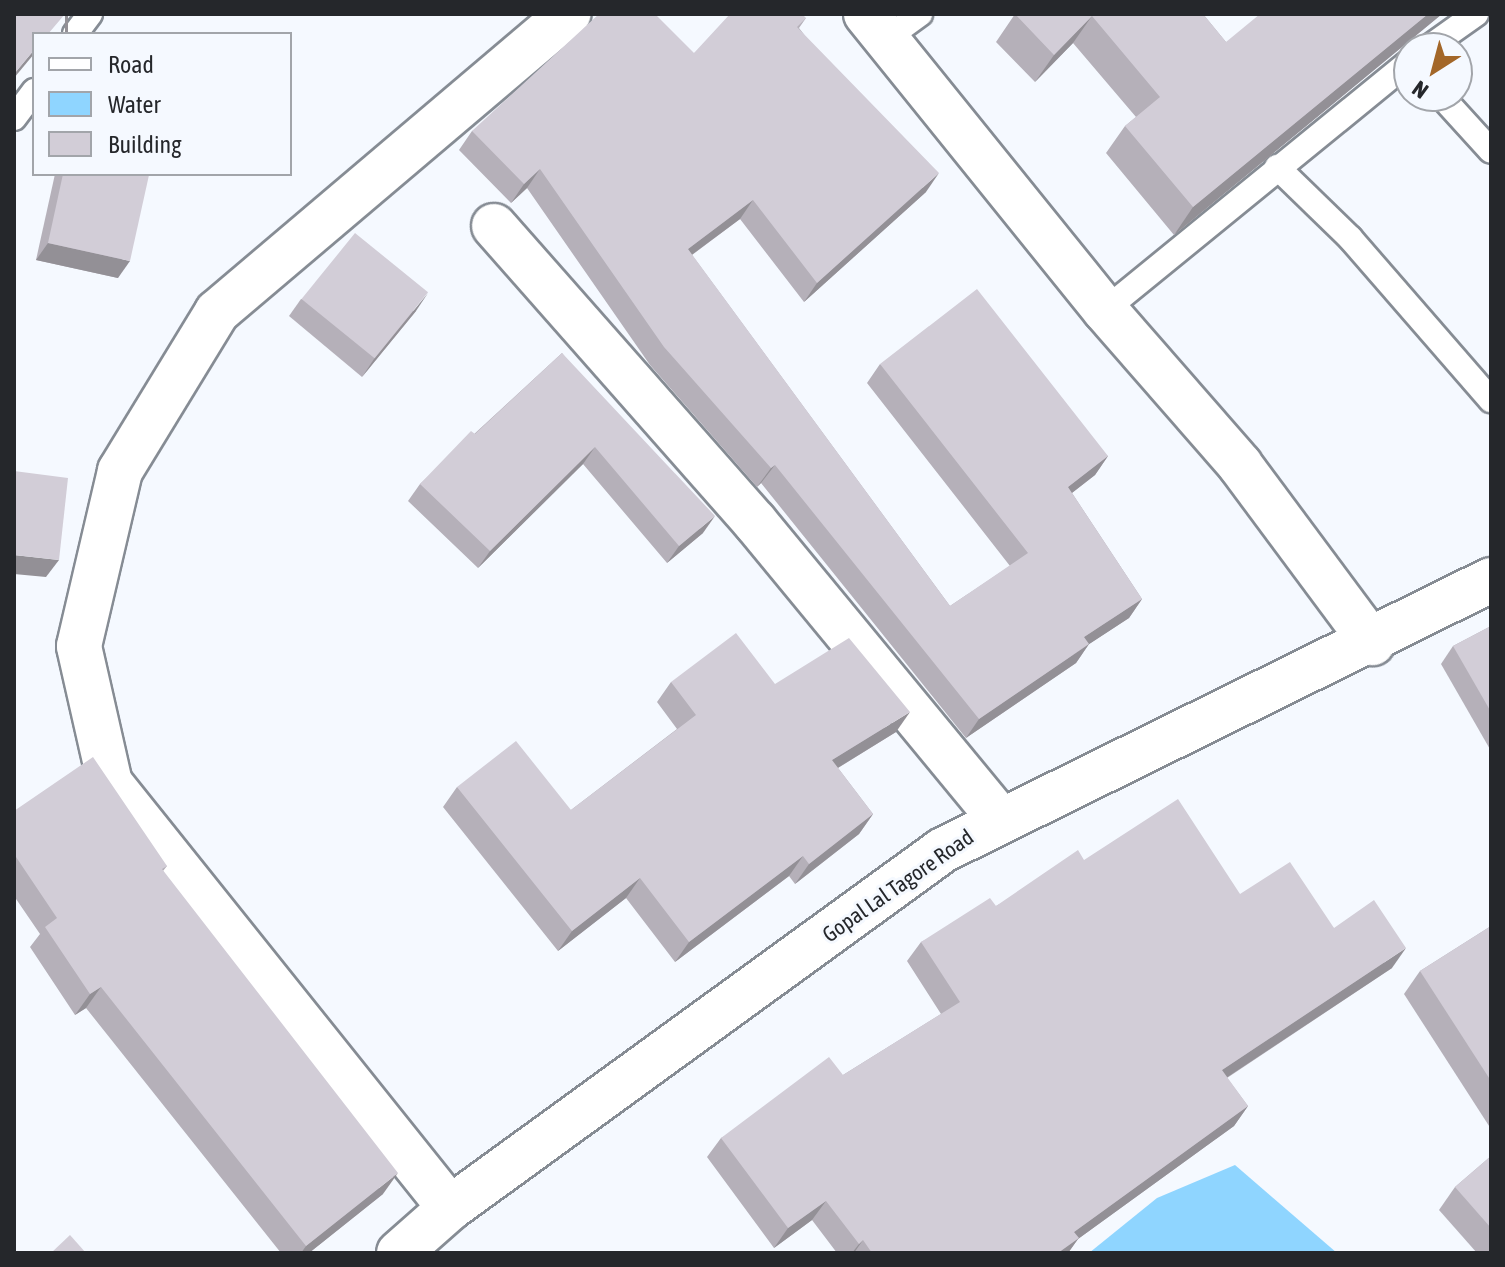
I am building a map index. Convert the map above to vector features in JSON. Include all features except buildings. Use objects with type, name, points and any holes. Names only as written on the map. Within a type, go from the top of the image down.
[{"type":"street","points":[[450,1208],[110,783],[79,646],[120,471],[217,312],[569,14]]},
{"type":"street","points":[[891,22],[1105,310],[1240,465],[1372,643]]},
{"type":"street","points":[[494,226],[755,522],[999,818]]},
{"type":"street","name":"Gopal Lal Tagore Road","points":[[399,1253],[450,1208],[943,850],[999,818],[1372,643],[1491,580]]},
{"type":"lane","points":[[76,32],[90,14]]},
{"type":"lane","points":[[1451,32],[1476,14]]},
{"type":"lane","points":[[1105,310],[1393,75]]},
{"type":"lane","points":[[14,118],[32,94]]},
{"type":"lane","points":[[1456,112],[1491,151]]},
{"type":"lane","points":[[1277,167],[1350,238],[1491,400]]},
{"type":"water","points":[[1235,1165],[1337,1253],[1089,1253],[1157,1198]]}]
